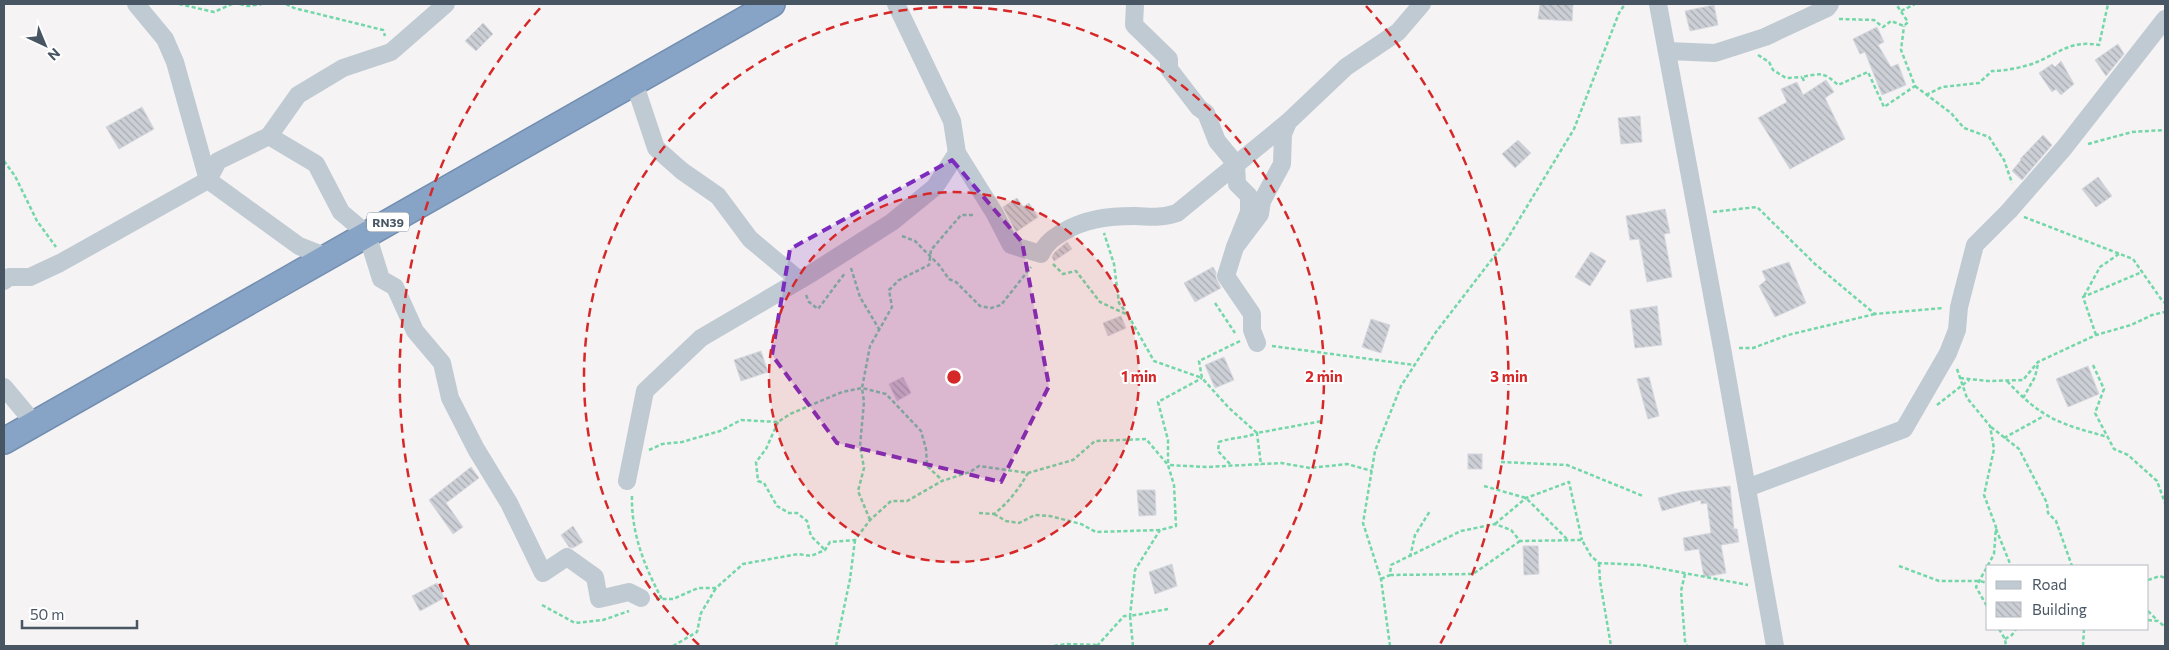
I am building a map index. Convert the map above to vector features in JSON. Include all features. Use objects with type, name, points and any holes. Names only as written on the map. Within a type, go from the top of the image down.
[{"type":"highway","name":"RN39","points":[[4,440],[772,4]]},
{"type":"street","points":[[136,4],[165,38],[172,54],[208,180],[299,246],[326,257]]},
{"type":"street","points":[[4,281],[8,278],[30,277],[65,260],[208,180],[218,161],[269,136],[298,95],[343,68],[391,52],[446,4]]},
{"type":"street","points":[[896,4],[952,120],[957,153],[995,214],[1011,245],[1041,254],[1045,246],[1053,238],[1074,225],[1098,218],[1163,217],[1177,213],[1288,122],[1346,67],[1398,32],[1422,4]]},
{"type":"street","points":[[1135,4],[1134,24],[1170,59],[1169,69],[1199,108],[1206,113],[1217,141],[1236,164],[1237,184],[1249,196],[1249,212],[1226,276],[1252,314],[1252,330],[1249,342]]},
{"type":"street","points":[[1658,4],[1775,646]]},
{"type":"street","points":[[1667,51],[1715,53],[1765,37],[1827,8],[1833,8]]},
{"type":"street","points":[[1747,488],[1904,429],[1958,330],[1959,307],[1975,245],[2009,211],[2064,148],[2165,19]]},
{"type":"street","points":[[634,82],[656,148],[682,171],[718,196],[750,239],[799,280]]},
{"type":"street","points":[[1235,247],[1260,214],[1262,201],[1282,164],[1282,134],[1288,122]]},
{"type":"street","points":[[269,136],[316,164],[341,212],[366,234],[381,279],[395,287],[415,331],[442,363],[450,398],[476,449],[508,503],[543,573],[567,556],[595,577],[599,599],[629,592],[641,598]]},
{"type":"street","points":[[628,481],[645,392],[701,338],[883,228],[936,187],[957,153]]},
{"type":"street","points":[[4,387],[34,423]]},
{"type":"path","points":[[179,4],[214,12],[232,4]]},
{"type":"path","points":[[240,4],[248,6],[262,4]]},
{"type":"path","points":[[286,4],[294,8],[383,30],[391,52]]},
{"type":"path","points":[[1390,646],[1381,579],[1363,523],[1375,451],[1401,386],[1436,332],[1506,241],[1574,129],[1624,4]]},
{"type":"path","points":[[1896,4],[1908,22],[1904,26],[1901,50],[1915,86],[1951,113],[1964,128],[1989,137],[2004,160],[2013,184],[2022,196]]},
{"type":"path","points":[[1901,11],[1916,4]]},
{"type":"path","points":[[1926,95],[1942,87],[1979,83],[1992,71],[2006,71],[2036,62],[2084,42],[2099,45],[2108,4]]},
{"type":"path","points":[[1833,8],[1840,21],[1874,20],[1883,27],[1891,21],[1904,26]]},
{"type":"path","points":[[1743,43],[1751,51],[1769,62],[1773,70],[1786,78],[1820,74],[1827,75],[1838,85],[1868,72],[1884,107],[1915,86]]},
{"type":"path","points":[[1802,77],[1804,81]]},
{"type":"path","points":[[2064,148],[2090,144],[2132,132],[2165,130]]},
{"type":"path","points":[[4,161],[15,176],[37,221],[65,260]]},
{"type":"path","points":[[1697,214],[1757,207],[1815,264],[1875,314]]},
{"type":"path","points":[[2009,211],[2133,259],[2165,303]]},
{"type":"path","points":[[870,520],[858,490],[864,468],[860,446],[864,402],[862,388],[870,346],[892,307],[889,290],[900,280],[929,265],[931,250],[961,215],[995,214]]},
{"type":"path","points":[[1098,218],[1114,264],[1119,303],[1154,361],[1202,378],[1229,408],[1257,434],[1261,465]]},
{"type":"path","points":[[883,228],[890,234],[915,241],[939,265],[949,279],[956,282],[980,306],[991,308],[1001,305],[1041,254],[1063,274],[1076,271],[1100,302],[1128,316]]},
{"type":"path","points":[[845,252],[860,297],[879,329]]},
{"type":"path","points":[[818,310],[846,272],[845,252]]},
{"type":"path","points":[[2096,334],[2083,297],[2100,267],[2119,254]]},
{"type":"path","points":[[2083,297],[2142,272]]},
{"type":"path","points":[[1215,303],[1249,342]]},
{"type":"path","points":[[1722,348],[1753,348],[1788,334],[1875,314],[1959,307]]},
{"type":"path","points":[[1960,378],[1969,380],[2023,380],[2038,362],[2096,334],[2132,325],[2152,315],[2165,312]]},
{"type":"path","points":[[1953,340],[1956,367],[1967,398],[1990,426],[2019,450],[2047,503],[2048,513],[2056,521],[2072,565]]},
{"type":"path","points":[[1202,378],[1199,361],[1249,342],[1414,365]]},
{"type":"path","points":[[2023,398],[2035,377],[2038,362]]},
{"type":"path","points":[[2094,365],[2104,389],[2095,414],[2114,449],[2128,455],[2157,481],[2165,503]]},
{"type":"path","points":[[979,513],[994,514],[1006,521],[1019,523],[1035,515],[1050,516],[1081,524],[1096,532],[1160,530],[1176,526],[1174,485],[1168,464],[1168,440],[1158,402],[1202,378]]},
{"type":"path","points":[[1914,412],[1938,405],[1969,380]]},
{"type":"path","points":[[2006,380],[2023,398],[2045,416],[2064,426],[2108,437]]},
{"type":"path","points":[[825,550],[811,536],[807,521],[797,513],[789,513],[777,506],[764,483],[758,481],[756,462],[766,449],[778,422],[790,414],[842,392],[862,388],[886,394],[921,431],[928,466],[942,481]]},
{"type":"path","points":[[2004,438],[2045,416]]},
{"type":"path","points":[[632,462],[662,444],[682,442],[720,431],[741,420],[778,422]]},
{"type":"path","points":[[1231,465],[1218,451],[1219,442],[1228,438],[1243,439],[1257,434],[1322,421]]},
{"type":"path","points":[[1990,426],[1994,449],[1984,495],[2011,565]]},
{"type":"path","points":[[836,646],[850,579],[855,540],[870,520],[892,501],[907,501],[942,481],[970,472],[979,466],[1028,473],[1073,460],[1095,442],[1146,439],[1168,464],[1207,467],[1281,463],[1310,468],[1347,464],[1372,471]]},
{"type":"path","points":[[1500,462],[1567,465],[1643,496]]},
{"type":"path","points":[[994,514],[1014,497],[1028,473]]},
{"type":"path","points":[[628,481],[642,557],[662,600]]},
{"type":"path","points":[[1390,575],[1391,565],[1461,531],[1495,524],[1526,498],[1569,482],[1582,540],[1591,556],[1599,563],[1642,566],[1763,588]]},
{"type":"path","points":[[1484,486],[1526,498],[1568,540]]},
{"type":"path","points":[[1410,556],[1415,535],[1430,511]]},
{"type":"path","points":[[1495,524],[1510,530],[1520,541]]},
{"type":"path","points":[[1988,565],[1994,554],[1996,527]]},
{"type":"path","points":[[1133,646],[1130,616],[1135,570],[1160,530]]},
{"type":"path","points":[[673,646],[697,632],[701,613],[716,588],[743,564],[798,554],[811,556],[825,550],[830,542],[855,540]]},
{"type":"path","points":[[1381,579],[1390,575],[1473,574],[1520,541],[1582,540]]},
{"type":"path","points":[[1599,563],[1600,581],[1611,646]]},
{"type":"path","points":[[1899,566],[1939,581],[1986,583]]},
{"type":"path","points":[[1986,568],[1976,587],[1986,604]]},
{"type":"path","points":[[1685,574],[1681,591],[1687,646]]},
{"type":"path","points":[[2149,580],[2160,576],[2165,578]]},
{"type":"path","points":[[542,605],[575,623],[603,620],[628,612],[641,598],[673,599],[698,588],[716,588]]},
{"type":"path","points":[[1054,646],[1066,644],[1099,646],[1124,616],[1168,609]]},
{"type":"path","points":[[2149,612],[2165,626]]},
{"type":"path","points":[[2149,620],[2158,620]]},
{"type":"path","points":[[2000,630],[2005,639],[2006,646]]},
{"type":"path","points":[[2005,639],[2012,635],[2015,630]]},
{"type":"path","points":[[2082,646],[2084,630]]},
{"type":"highlighted area","points":[[952,160],[1022,242],[1049,386],[1001,482],[837,443],[772,355],[790,249]]},
{"type":"building","points":[[1540,4],[1573,4],[1572,21],[1538,19]]},
{"type":"building","points":[[1714,5],[1718,25],[1690,31],[1685,11]]},
{"type":"building","points":[[483,23],[493,34],[476,51],[465,41]]},
{"type":"building","points":[[1877,27],[1884,42],[1878,45],[1891,67],[1898,64],[1906,85],[1882,95],[1865,52],[1860,54],[1853,39]]},
{"type":"building","points":[[2118,44],[2124,54],[2106,76],[2095,60]]},
{"type":"building","points":[[2061,61],[2074,84],[2061,95],[2056,89],[2052,92],[2039,73],[2052,64],[2055,67]]},
{"type":"building","points":[[1826,80],[1834,92],[1825,98],[1845,139],[1790,169],[1758,118],[1787,102],[1781,89],[1797,82],[1803,95]]},
{"type":"building","points":[[142,107],[154,129],[119,149],[106,127]]},
{"type":"building","points":[[1640,116],[1642,142],[1621,144],[1618,118]]},
{"type":"building","points":[[2043,135],[2052,145],[2022,180],[2012,171],[2020,159]]},
{"type":"building","points":[[1518,140],[1531,153],[1515,168],[1502,154]]},
{"type":"building","points":[[2098,177],[2112,196],[2096,207],[2082,189]]},
{"type":"building","points":[[1017,198],[1023,207],[1029,203],[1038,217],[1016,232],[1003,207]]},
{"type":"building","points":[[1665,209],[1670,233],[1664,234],[1672,277],[1647,282],[1639,239],[1630,240],[1626,216]]},
{"type":"building","points":[[1067,242],[1072,249],[1054,261],[1052,257],[1054,253]]},
{"type":"building","points":[[1591,252],[1606,261],[1590,286],[1575,277]]},
{"type":"building","points":[[1789,262],[1806,303],[1775,317],[1759,286],[1766,280],[1762,271]]},
{"type":"building","points":[[1213,267],[1221,288],[1195,302],[1184,283]]},
{"type":"building","points":[[1657,306],[1662,345],[1635,348],[1630,310]]},
{"type":"building","points":[[1121,316],[1126,328],[1108,336],[1103,323]]},
{"type":"building","points":[[1371,319],[1390,325],[1381,353],[1362,347]]},
{"type":"building","points":[[761,351],[768,372],[741,381],[734,360]]},
{"type":"building","points":[[1224,357],[1234,380],[1215,388],[1205,365]]},
{"type":"building","points":[[2088,366],[2099,394],[2068,407],[2056,379]]},
{"type":"building","points":[[903,377],[911,393],[897,401],[889,384]]},
{"type":"building","points":[[1649,377],[1659,416],[1648,419],[1637,379]]},
{"type":"building","points":[[1468,454],[1482,454],[1482,469],[1468,469]]},
{"type":"building","points":[[471,467],[479,478],[446,503],[463,527],[453,534],[429,500]]},
{"type":"building","points":[[1730,486],[1734,529],[1737,529],[1739,542],[1721,545],[1726,573],[1704,577],[1699,549],[1685,551],[1683,538],[1711,533],[1707,503],[1701,504],[1701,500],[1662,511],[1658,498],[1681,492]]},
{"type":"building","points":[[1137,490],[1155,490],[1156,515],[1139,516]]},
{"type":"building","points":[[573,526],[583,542],[573,548],[569,547],[561,535]]},
{"type":"building","points":[[1523,546],[1538,546],[1539,574],[1524,575]]},
{"type":"building","points":[[1172,564],[1177,586],[1155,594],[1149,572]]},
{"type":"building","points":[[437,583],[444,598],[420,611],[412,596]]}]
